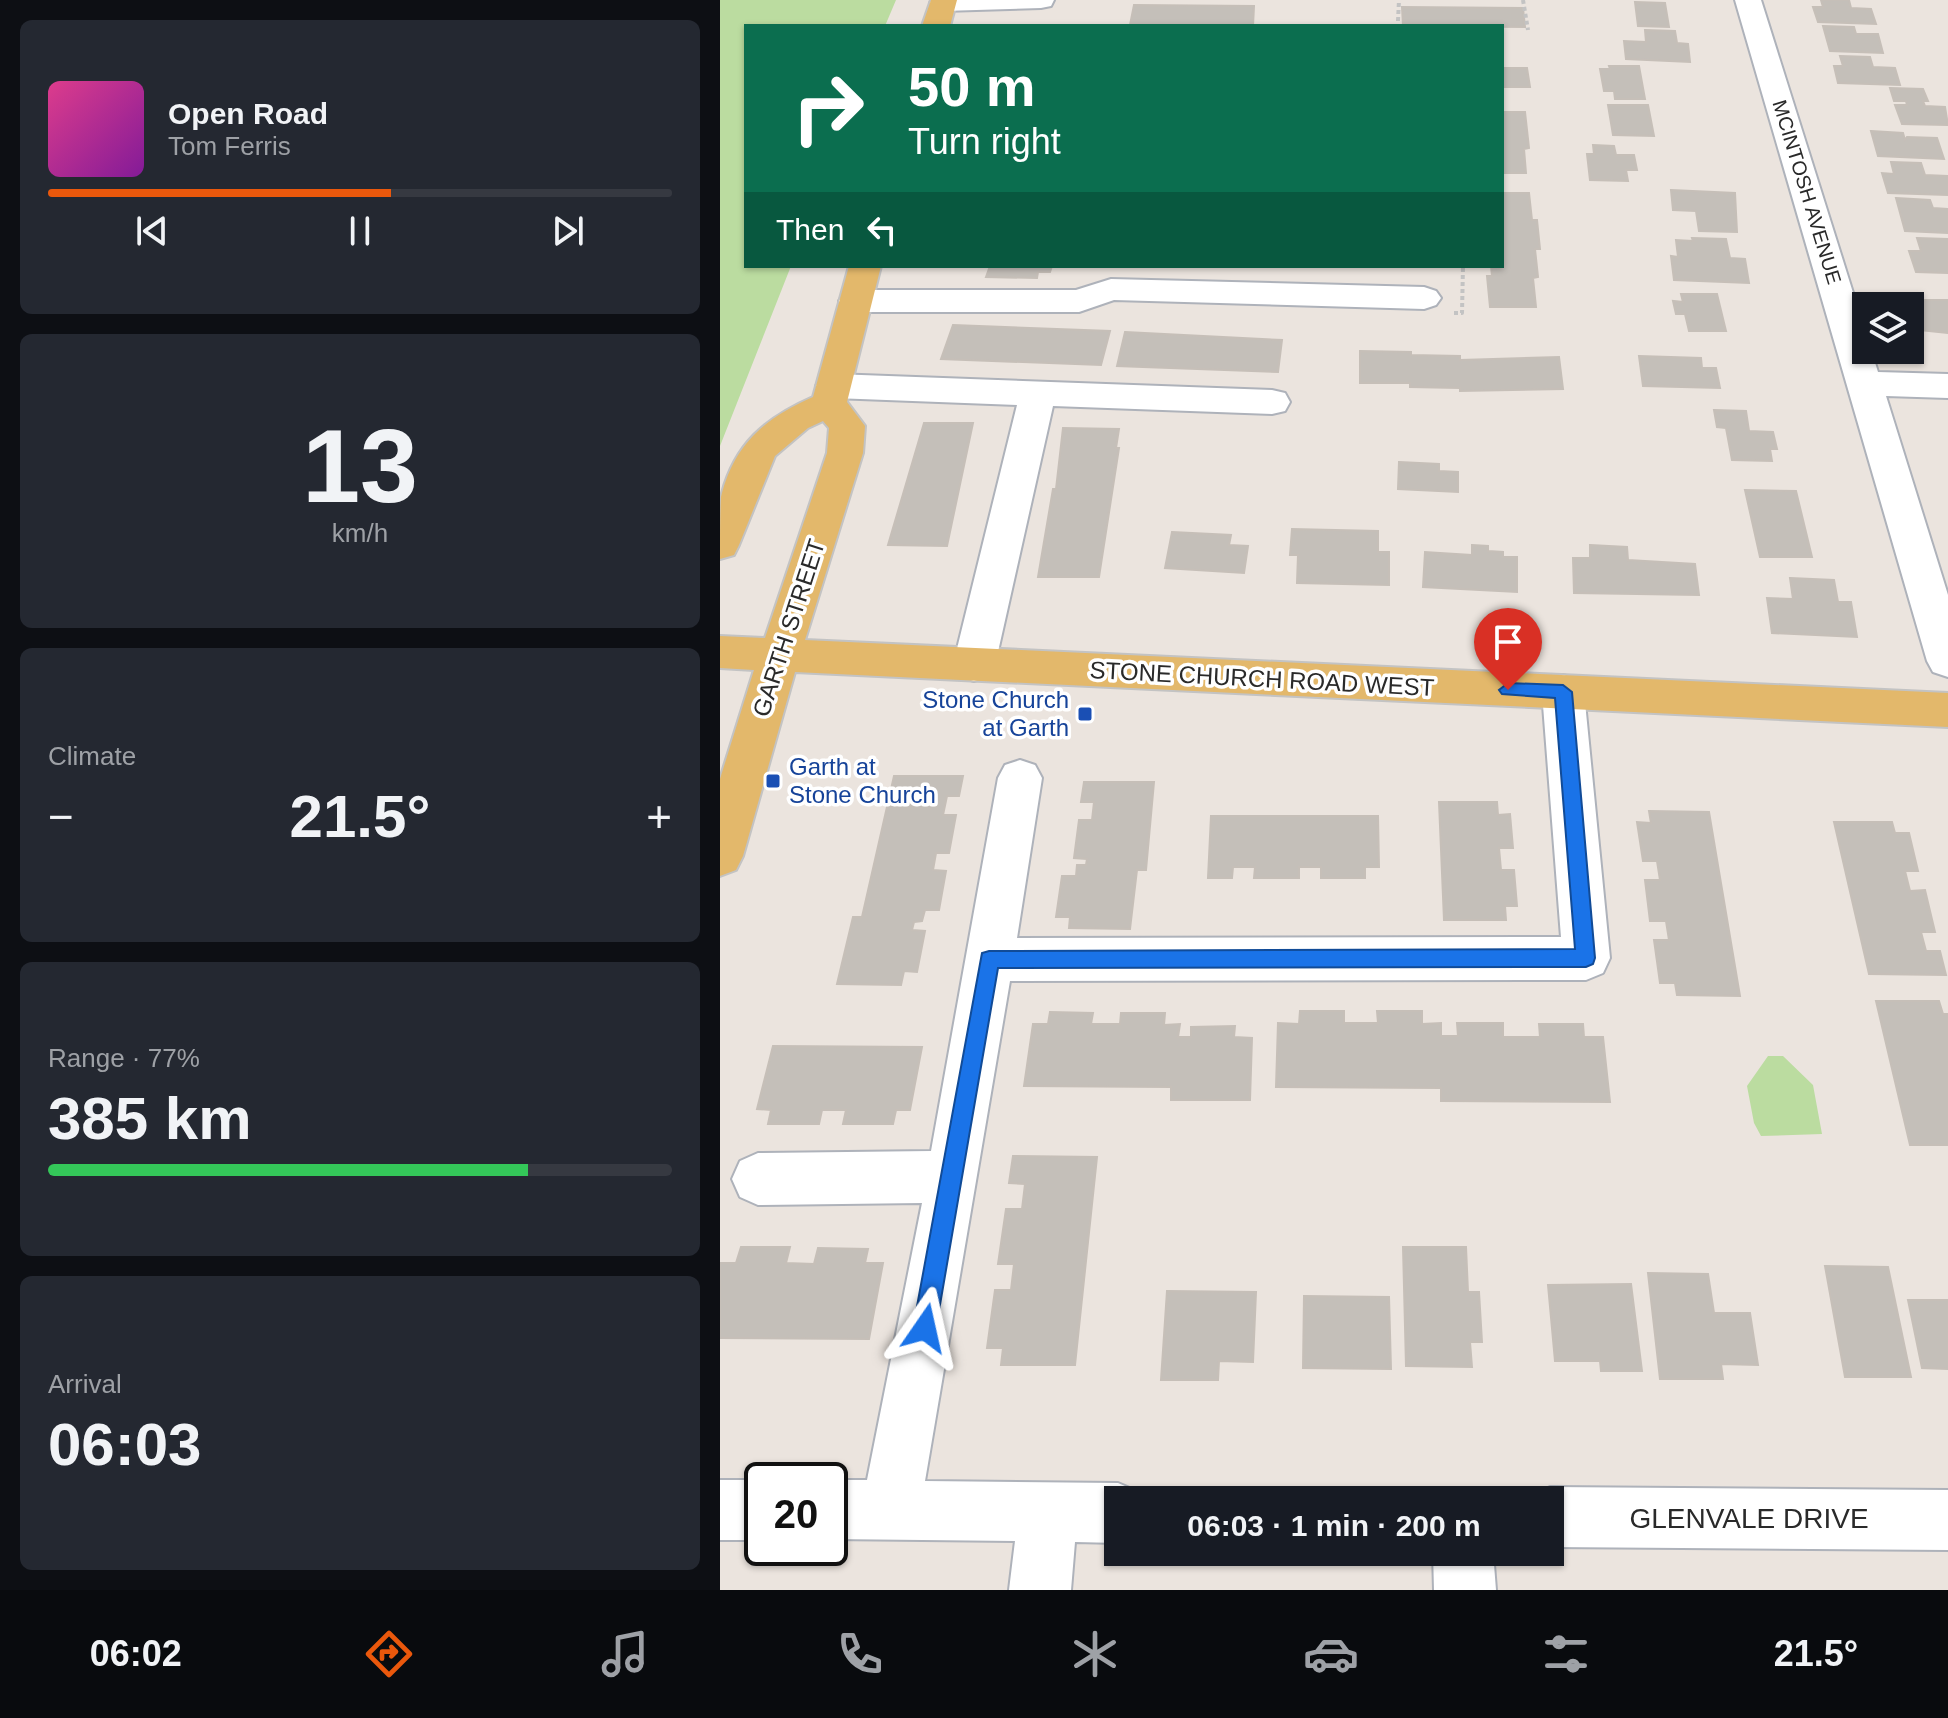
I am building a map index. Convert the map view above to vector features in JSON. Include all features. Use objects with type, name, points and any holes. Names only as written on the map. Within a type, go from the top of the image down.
[{"type":"main road","points":[[720,545],[759,449],[795,419],[831,395],[864,268]]},
{"type":"main road","name":"GARTH STREET","points":[[720,856],[758,722],[845,453],[847,426],[831,395]]},
{"type":"main road","name":"STONE CHURCH ROAD WEST","points":[[720,652],[1948,710]]},
{"type":"street","points":[[941,10],[1041,0]]},
{"type":"street","name":"MCINTOSH AVENUE","points":[[1748,0],[1867,384],[1948,661]]},
{"type":"street","points":[[1079,301],[1086,268]]},
{"type":"street","points":[[856,301],[1079,301],[1111,289],[1424,298]]},
{"type":"street","points":[[1867,384],[1948,386]]},
{"type":"street","points":[[974,665],[1038,392]]},
{"type":"street","points":[[831,395],[1038,392],[1272,402]]},
{"type":"street","points":[[989,960],[1586,958],[1563,692]]},
{"type":"street","points":[[891,1508],[953,1177],[1020,778]]},
{"type":"street","points":[[758,1179],[953,1177]]},
{"type":"street","points":[[848,1509],[1104,1513]]},
{"type":"street","points":[[720,1510],[744,1510]]},
{"type":"street","points":[[1040,1590],[1048,1513]]},
{"type":"street","name":"GLENVALE DRIVE","points":[[1564,1517],[1948,1520]]},
{"type":"street","points":[[1464,1566],[1465,1590]]},
{"type":"path","points":[[1398,21],[1399,0]]},
{"type":"path","points":[[1523,0],[1528,30]]},
{"type":"green space","points":[[720,0],[896,0],[886,24],[744,24],[744,268],[790,268],[720,446]]},
{"type":"green space","points":[[1768,1056],[1783,1056],[1813,1085],[1822,1134],[1761,1136],[1754,1123],[1747,1086]]},
{"type":"building","points":[[1821,0],[1849,0],[1851,8],[1871,9],[1876,24],[1818,22],[1813,7],[1823,7]]},
{"type":"building","points":[[1635,2],[1665,3],[1669,27],[1638,26]]},
{"type":"building","points":[[1134,5],[1254,6],[1253,24],[1130,24]]},
{"type":"building","points":[[1402,7],[1523,8],[1525,27],[1504,27],[1504,24],[1403,24]]},
{"type":"building","points":[[1823,26],[1854,27],[1856,34],[1878,34],[1883,53],[1830,51]]},
{"type":"building","points":[[1645,30],[1675,31],[1677,43],[1688,44],[1690,62],[1626,59],[1624,41],[1646,42]]},
{"type":"building","points":[[1840,56],[1870,57],[1873,67],[1895,68],[1900,85],[1838,83],[1834,66],[1843,66]]},
{"type":"building","points":[[1609,66],[1639,66],[1645,99],[1615,99],[1614,91],[1604,91],[1600,69],[1610,69]]},
{"type":"building","points":[[1504,68],[1527,68],[1530,87],[1504,87]]},
{"type":"building","points":[[1890,88],[1923,89],[1928,101],[1923,101],[1925,106],[1945,107],[1948,125],[1902,124],[1895,105],[1907,105],[1906,101],[1894,101]]},
{"type":"building","points":[[1608,105],[1648,105],[1654,136],[1613,135]]},
{"type":"building","points":[[1504,112],[1525,112],[1529,148],[1524,149],[1526,173],[1504,173]]},
{"type":"building","points":[[1871,131],[1903,133],[1905,140],[1907,137],[1937,138],[1944,159],[1878,156]]},
{"type":"building","points":[[1593,145],[1614,146],[1616,155],[1634,155],[1637,170],[1626,170],[1628,181],[1590,180],[1587,154],[1594,154]]},
{"type":"building","points":[[1891,162],[1921,163],[1925,175],[1948,176],[1948,195],[1888,193],[1882,173],[1894,174]]},
{"type":"building","points":[[1671,190],[1735,193],[1737,232],[1699,231],[1696,211],[1673,210]]},
{"type":"building","points":[[1504,193],[1529,193],[1532,220],[1537,220],[1540,249],[1535,249],[1538,277],[1533,278],[1536,307],[1490,307],[1487,276],[1492,276],[1491,268],[1504,268]]},
{"type":"building","points":[[1896,198],[1930,200],[1933,208],[1948,209],[1948,233],[1905,231]]},
{"type":"building","points":[[1692,238],[1726,239],[1730,258],[1745,259],[1749,283],[1674,280],[1671,256],[1678,257],[1676,240],[1693,241]]},
{"type":"building","points":[[1917,238],[1948,239],[1948,273],[1916,272],[1909,251],[1921,251]]},
{"type":"building","points":[[989,268],[1051,268],[1050,272],[1038,272],[1037,278],[986,277]]},
{"type":"building","points":[[1681,294],[1717,294],[1726,331],[1689,331],[1685,314],[1676,314],[1673,301],[1683,302]]},
{"type":"building","points":[[1924,300],[1948,300],[1948,333],[1924,330]]},
{"type":"building","points":[[953,325],[1110,331],[1101,365],[941,359]]},
{"type":"building","points":[[1125,332],[1282,340],[1278,372],[1117,366]]},
{"type":"building","points":[[1360,351],[1460,356],[1460,360],[1559,357],[1563,389],[1460,391],[1460,388],[1410,387],[1410,383],[1360,383]]},
{"type":"building","points":[[1639,356],[1701,358],[1702,368],[1716,368],[1720,388],[1643,386]]},
{"type":"building","points":[[1714,410],[1746,411],[1749,431],[1773,432],[1777,449],[1770,449],[1772,461],[1732,460],[1726,428],[1717,427]]},
{"type":"building","points":[[924,423],[973,423],[947,546],[888,545]]},
{"type":"building","points":[[1063,428],[1119,429],[1116,448],[1119,448],[1099,577],[1038,577],[1053,489],[1056,489]]},
{"type":"building","points":[[1399,462],[1439,464],[1439,471],[1458,472],[1458,492],[1398,489]]},
{"type":"building","points":[[1745,490],[1796,491],[1812,557],[1760,557]]},
{"type":"building","points":[[1292,529],[1378,531],[1378,552],[1389,552],[1389,585],[1297,583],[1298,555],[1290,555]]},
{"type":"building","points":[[1172,532],[1231,535],[1229,545],[1248,546],[1244,573],[1165,568]]},
{"type":"building","points":[[1472,545],[1488,546],[1488,551],[1503,552],[1503,557],[1517,557],[1517,592],[1423,587],[1425,552],[1472,555]]},
{"type":"building","points":[[1590,545],[1627,547],[1628,560],[1695,564],[1699,595],[1574,593],[1573,558],[1590,558]]},
{"type":"building","points":[[1790,578],[1834,580],[1838,602],[1851,602],[1857,637],[1772,633],[1767,598],[1793,599]]},
{"type":"building","points":[[894,776],[963,776],[959,796],[947,796],[943,815],[956,815],[949,853],[936,853],[933,870],[946,871],[939,910],[925,910],[922,921],[914,922],[912,930],[925,931],[917,972],[904,971],[901,985],[837,984],[853,917],[862,917]]},
{"type":"building","points":[[1084,782],[1154,782],[1146,870],[1137,870],[1130,929],[1069,928],[1070,917],[1056,917],[1062,876],[1076,876],[1077,865],[1086,865],[1087,859],[1074,858],[1079,820],[1092,820],[1094,802],[1081,802]]},
{"type":"building","points":[[1439,802],[1497,802],[1498,815],[1510,814],[1513,848],[1499,848],[1501,870],[1514,870],[1517,906],[1505,906],[1506,920],[1444,920]]},
{"type":"building","points":[[1649,811],[1709,812],[1740,996],[1677,995],[1675,983],[1660,983],[1654,940],[1669,940],[1666,921],[1650,921],[1645,880],[1660,880],[1657,861],[1643,861],[1637,822],[1651,823]]},
{"type":"building","points":[[1211,816],[1378,816],[1379,867],[1365,867],[1365,878],[1321,878],[1321,867],[1299,867],[1299,878],[1254,878],[1255,867],[1233,867],[1232,878],[1208,878]]},
{"type":"building","points":[[1834,822],[1892,822],[1895,833],[1909,833],[1918,871],[1905,871],[1910,891],[1925,890],[1935,932],[1921,932],[1926,951],[1940,951],[1946,975],[1869,974]]},
{"type":"building","points":[[1876,1001],[1939,1001],[1943,1014],[1948,1014],[1948,1145],[1910,1145]]},
{"type":"building","points":[[1300,1011],[1344,1011],[1344,1023],[1378,1023],[1377,1011],[1422,1011],[1422,1024],[1441,1023],[1441,1036],[1458,1036],[1457,1023],[1503,1023],[1503,1037],[1540,1037],[1539,1024],[1583,1024],[1584,1037],[1603,1037],[1610,1102],[1441,1101],[1441,1088],[1276,1087],[1278,1023],[1299,1024]]},
{"type":"building","points":[[1050,1012],[1093,1013],[1091,1024],[1120,1024],[1121,1013],[1165,1013],[1164,1025],[1180,1024],[1178,1037],[1191,1037],[1191,1027],[1235,1026],[1234,1037],[1252,1038],[1250,1100],[1171,1100],[1171,1087],[1024,1086],[1033,1024],[1048,1024]]},
{"type":"building","points":[[773,1046],[922,1047],[910,1110],[896,1110],[893,1124],[843,1124],[846,1110],[822,1110],[819,1124],[768,1124],[771,1110],[757,1109]]},
{"type":"building","points":[[1013,1156],[1097,1157],[1075,1365],[1001,1365],[1003,1348],[987,1348],[995,1290],[1011,1290],[1014,1264],[998,1264],[1006,1209],[1022,1209],[1025,1184],[1009,1183]]},
{"type":"building","points":[[741,1247],[790,1247],[786,1263],[814,1264],[818,1248],[868,1249],[865,1263],[883,1263],[869,1339],[720,1338],[720,1263],[736,1263]]},
{"type":"building","points":[[1403,1247],[1466,1247],[1468,1292],[1479,1292],[1482,1342],[1470,1342],[1472,1367],[1406,1366]]},
{"type":"building","points":[[1825,1266],[1888,1267],[1911,1377],[1845,1377]]},
{"type":"building","points":[[1648,1273],[1708,1274],[1714,1313],[1750,1313],[1758,1365],[1721,1364],[1723,1379],[1660,1379]]},
{"type":"building","points":[[1631,1284],[1642,1371],[1601,1371],[1600,1361],[1555,1361],[1548,1285]]},
{"type":"building","points":[[1167,1291],[1256,1292],[1253,1362],[1219,1361],[1218,1380],[1161,1380]]},
{"type":"building","points":[[1304,1296],[1389,1297],[1391,1369],[1303,1368]]},
{"type":"building","points":[[1908,1300],[1948,1300],[1948,1369],[1922,1368]]},
{"type":"place","name":"Stone Church at Garth","points":[[1085,714]]},
{"type":"place","name":"Garth at Stone Church","points":[[773,781]]},
{"type":"route","points":[[925,1328],[989,960],[1586,958],[1563,692],[1508,690]]}]
